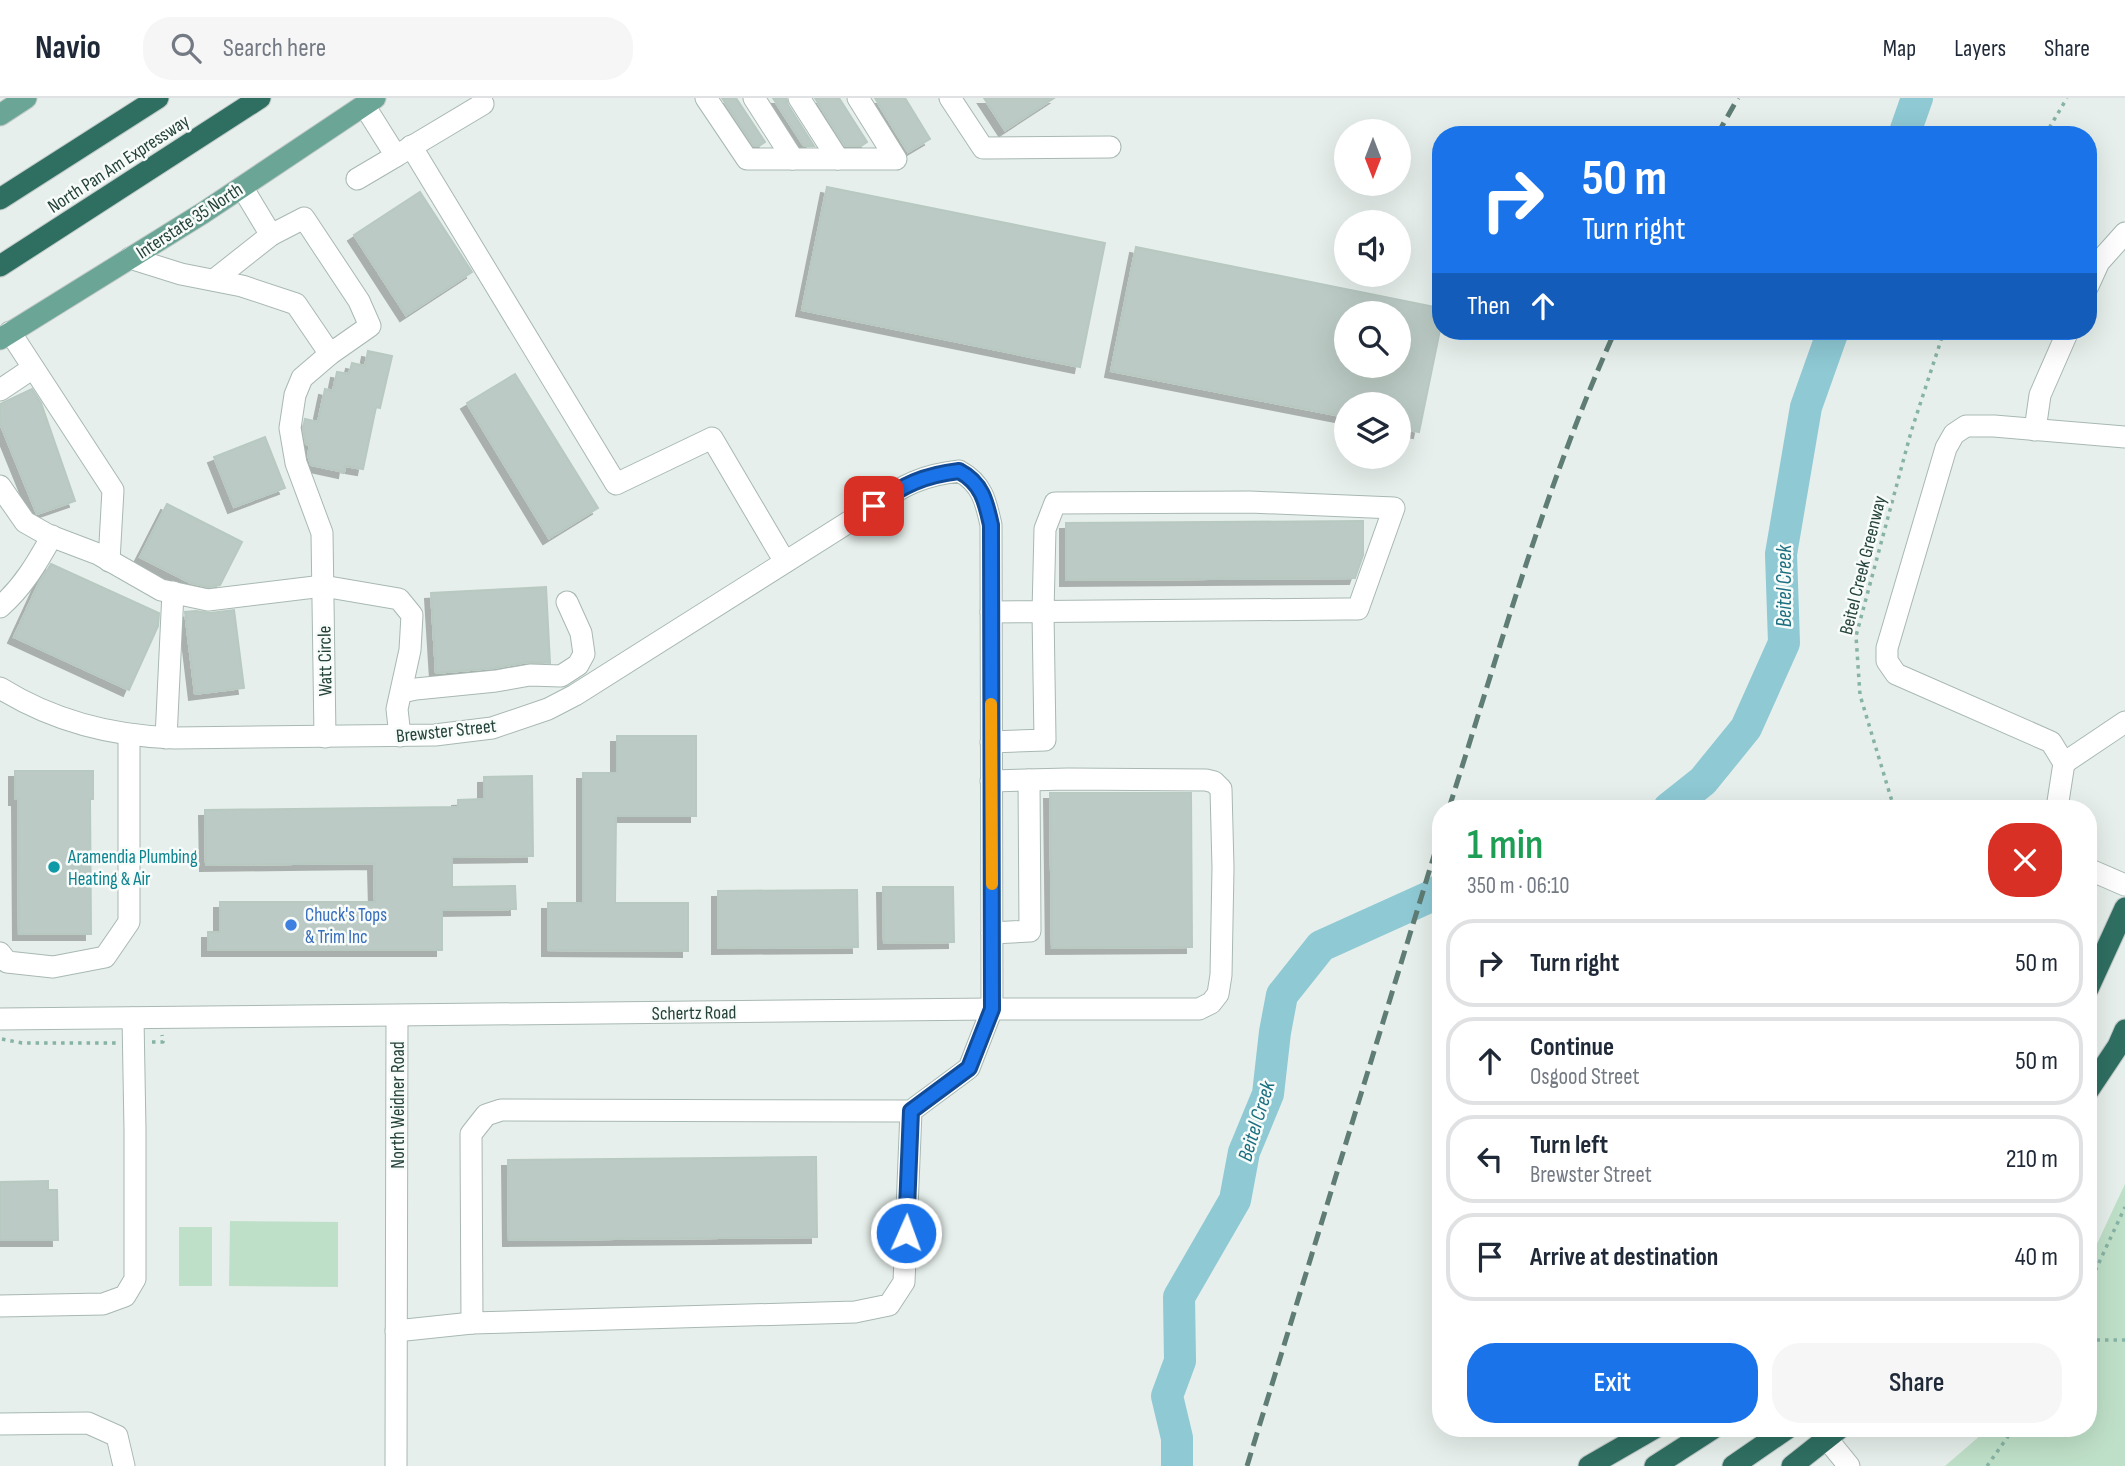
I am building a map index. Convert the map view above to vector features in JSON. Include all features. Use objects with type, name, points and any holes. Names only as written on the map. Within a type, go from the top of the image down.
[{"type":"highway","name":"North Pan Am Expressway","points":[[0,199],[158,98]]},
{"type":"highway","name":"North Pan Am Expressway","points":[[0,266],[260,98]]},
{"type":"highway","points":[[2097,969],[2125,908]]},
{"type":"highway","points":[[2097,1078],[2125,1030]]},
{"type":"highway","points":[[1589,1466],[1639,1437]]},
{"type":"highway","points":[[1655,1466],[1700,1437]]},
{"type":"highway","points":[[1733,1466],[1775,1437]]},
{"type":"highway","points":[[1792,1466],[1829,1437]]},
{"type":"main road","points":[[0,115],[26,98]]},
{"type":"main road","name":"Interstate 35 North","points":[[5,335],[242,187],[370,102]]},
{"type":"street","points":[[706,98],[747,159],[896,159],[858,98]]},
{"type":"street","points":[[754,98],[793,159]]},
{"type":"street","points":[[799,98],[838,159]]},
{"type":"street","points":[[950,98],[983,148],[1110,147]]},
{"type":"street","points":[[370,102],[616,484],[712,438],[785,562]]},
{"type":"street","points":[[357,179],[484,104]]},
{"type":"street","points":[[214,280],[271,235],[242,187]]},
{"type":"street","name":"Watt Circle","points":[[271,235],[304,218],[359,302],[370,326],[302,378],[295,395],[290,428],[296,463],[322,533],[325,737]]},
{"type":"street","points":[[2097,258],[2125,233]]},
{"type":"street","points":[[130,258],[180,274],[242,286],[296,304],[330,354]]},
{"type":"street","points":[[5,335],[33,368],[113,490],[109,561]]},
{"type":"street","points":[[2035,430],[2040,395],[2064,340]]},
{"type":"street","points":[[0,390],[33,368]]},
{"type":"street","points":[[2125,437],[1966,426],[1954,434],[1946,448],[1887,648],[1887,661],[1896,674],[2051,742],[2067,761],[2088,763],[2121,742],[2125,729]]},
{"type":"street","name":"Brewster Street","points":[[0,688],[59,717],[94,729],[166,738],[435,735],[492,728],[527,717],[575,695],[898,488],[921,478],[959,471],[978,484],[989,512],[991,612]]},
{"type":"street","points":[[0,486],[25,522],[51,536],[98,554],[160,590],[208,600],[324,586],[399,599],[412,615],[410,650],[397,709],[400,736]]},
{"type":"street","points":[[472,1323],[471,1135],[486,1115],[501,1110],[911,1111],[969,1068],[992,1009],[991,781],[991,742],[991,612],[1043,612],[1358,609],[1394,508],[1250,502],[1055,503],[1045,529],[1043,612],[1045,740],[991,742]]},
{"type":"street","points":[[0,607],[16,593],[51,536]]},
{"type":"street","points":[[166,738],[173,593]]},
{"type":"street","points":[[402,692],[530,675],[561,676],[578,665],[584,654],[581,633],[568,602]]},
{"type":"street","points":[[561,676],[575,695]]},
{"type":"street","points":[[2059,800],[2067,761],[2125,722]]},
{"type":"street","points":[[0,953],[6,962],[53,967],[104,957],[129,922],[129,734]]},
{"type":"street","points":[[991,781],[1029,780],[1030,931],[992,933]]},
{"type":"street","name":"Schertz Road","points":[[397,1016],[1199,1009],[1211,1003],[1218,993],[1221,975],[1221,789],[1214,782],[1206,780],[1029,780]]},
{"type":"street","points":[[2097,873],[2125,885]]},
{"type":"street","name":"North Weidner Road","points":[[0,1019],[397,1016],[396,1466]]},
{"type":"street","points":[[0,1306],[103,1304],[125,1296],[135,1279],[133,1018]]},
{"type":"street","points":[[397,1331],[472,1323],[855,1312],[889,1305],[904,1282],[911,1111]]},
{"type":"street","points":[[0,1424],[88,1423],[117,1436],[124,1466]]},
{"type":"street","points":[[1836,1437],[1849,1466]]},
{"type":"path","points":[[2050,126],[2067,98]]},
{"type":"path","name":"Beitel Creek Greenway","points":[[1893,800],[1860,695],[1856,636],[1911,432],[1941,340]]},
{"type":"path","points":[[0,1038],[22,1043],[113,1043]]},
{"type":"path","points":[[2097,1267],[2125,1207]]},
{"type":"path","points":[[2097,1340],[2125,1340]]},
{"type":"path","points":[[1987,1466],[2008,1437]]},
{"type":"green space","points":[[2125,1184],[2125,1466],[1945,1466],[1979,1437],[2097,1437],[2097,1244]]},
{"type":"green space","points":[[230,1221],[338,1222],[338,1287],[229,1286]]},
{"type":"green space","points":[[179,1227],[212,1227],[212,1286],[179,1286]]},
{"type":"building","points":[[722,98],[736,98],[765,142],[754,146]]},
{"type":"building","points":[[773,98],[786,98],[814,146],[804,146]]},
{"type":"building","points":[[815,98],[839,98],[867,142],[861,146],[845,146]]},
{"type":"building","points":[[875,98],[905,98],[930,139],[908,152]]},
{"type":"building","points":[[984,98],[1054,98],[1005,130]]},
{"type":"building","points":[[827,187],[1105,243],[1080,367],[802,310]]},
{"type":"building","points":[[420,192],[472,272],[406,315],[354,235]]},
{"type":"building","points":[[1136,247],[1405,301],[1334,301],[1334,378],[1411,378],[1411,302],[1432,306],[1432,340],[1438,340],[1419,432],[1411,430],[1411,392],[1334,392],[1334,415],[1111,371]]},
{"type":"building","points":[[368,351],[392,356],[380,408],[376,407],[363,469],[345,466],[344,472],[311,465],[308,455],[310,445],[306,444],[303,428],[305,419],[318,422],[325,389],[333,391],[337,372],[349,374],[352,363],[365,366]]},
{"type":"building","points":[[515,374],[598,508],[549,538],[467,403]]},
{"type":"building","points":[[32,389],[41,403],[75,501],[37,514],[0,423],[0,404]]},
{"type":"building","points":[[265,437],[285,488],[234,507],[214,457]]},
{"type":"building","points":[[167,504],[242,542],[220,585],[209,587],[191,583],[140,557]]},
{"type":"building","points":[[1363,521],[1363,555],[1355,578],[1066,580],[1066,523]]},
{"type":"building","points":[[51,564],[159,613],[158,626],[129,690],[14,637],[39,583]]},
{"type":"building","points":[[546,587],[550,663],[528,662],[436,673],[431,593]]},
{"type":"building","points":[[234,610],[244,688],[195,694],[185,612]]},
{"type":"building","points":[[617,736],[696,736],[696,816],[616,816],[615,903],[688,903],[688,951],[548,950],[548,903],[583,903],[583,773],[617,773]]},
{"type":"building","name":"Aramendia Plumbing Heating & Air","points":[[15,771],[93,771],[93,799],[90,799],[91,934],[19,934],[18,799],[15,799]]},
{"type":"building","points":[[532,776],[533,856],[452,857],[452,887],[515,886],[516,909],[442,910],[442,950],[208,950],[208,932],[220,932],[220,902],[375,902],[374,863],[206,865],[205,810],[458,807],[458,800],[484,799],[484,777]]},
{"type":"building","points":[[1050,793],[1191,793],[1192,947],[1052,948]]},
{"type":"building","points":[[883,887],[953,887],[954,942],[884,943]]},
{"type":"building","points":[[857,890],[858,947],[718,948],[718,891]]},
{"type":"building","points":[[816,1157],[817,1237],[509,1240],[508,1160]]},
{"type":"building","points":[[48,1181],[48,1190],[57,1190],[58,1240],[0,1240],[0,1182]]},
{"type":"waterway","name":"Beitel Creek","points":[[1907,126],[1917,98]]},
{"type":"waterway","name":"Beitel Creek","points":[[1679,800],[1703,781],[1746,728],[1784,643],[1781,554],[1806,407],[1830,340]]},
{"type":"waterway","name":"Beitel Creek","points":[[1177,1466],[1177,1438],[1167,1396],[1180,1361],[1179,1297],[1235,1200],[1244,1152],[1268,1094],[1282,995],[1321,946],[1432,896]]},
{"type":"railway","points":[[1722,126],[1738,98]]},
{"type":"railway","points":[[1452,800],[1546,507],[1611,340]]},
{"type":"railway","points":[[1247,1466],[1432,862]]},
{"type":"slow traffic","points":[[991,704],[992,884]]},
{"type":"place","name":"Aramendia Plumbing Heating & Air","points":[[54,867]]},
{"type":"place","name":"Chuck's Tops & Trim Inc","points":[[291,925]]},
{"type":"route","points":[[874,506],[898,488],[921,478],[959,471],[978,484],[986,500],[991,525],[992,1009],[969,1068],[911,1111],[906,1233]]}]
